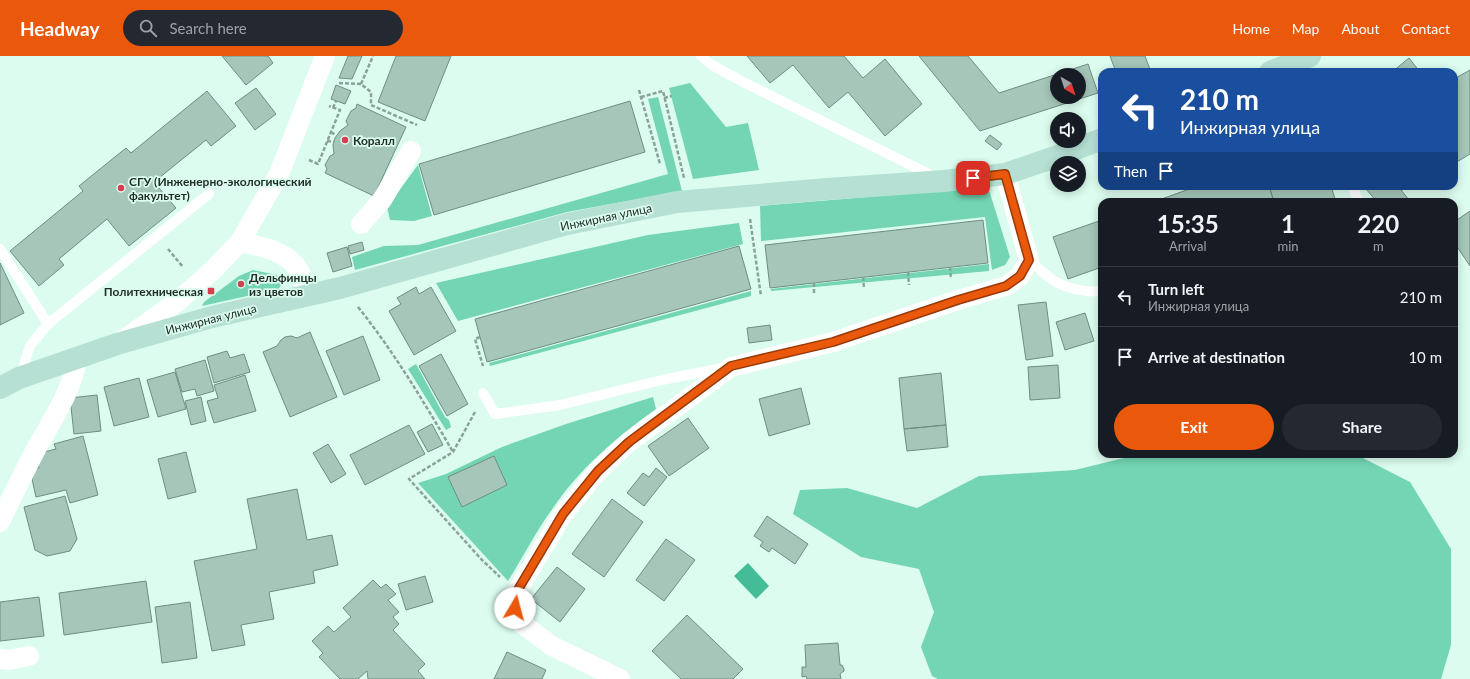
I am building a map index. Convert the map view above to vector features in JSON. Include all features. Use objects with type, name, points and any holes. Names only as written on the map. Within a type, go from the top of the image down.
[{"type":"street","points":[[117,344],[178,301],[213,270],[240,242],[279,174],[325,56]]},
{"type":"street","points":[[1280,68],[1310,56]]},
{"type":"street","name":"Инжирная улица","points":[[0,388],[20,378],[117,344],[212,317],[340,288],[567,224],[677,202],[826,189],[944,181],[1005,174],[1098,141]]},
{"type":"street","points":[[361,224],[382,200],[411,151]]},
{"type":"street","points":[[620,679],[552,646],[521,623],[515,608],[516,593],[563,514],[598,471],[629,442],[731,366],[833,342],[958,300],[1006,286],[1020,276],[1029,260],[1005,174]]},
{"type":"street","points":[[240,242],[283,255],[292,261],[299,270],[307,296]]},
{"type":"street","points":[[0,522],[66,395],[75,370],[77,358]]},
{"type":"street","points":[[0,659],[9,660],[29,656]]},
{"type":"lane","points":[[701,56],[712,65],[744,82],[944,181]]},
{"type":"lane","points":[[20,378],[30,346],[48,324],[210,194]]},
{"type":"lane","points":[[0,249],[48,324]]},
{"type":"lane","points":[[1029,260],[1056,282],[1076,289],[1098,292]]},
{"type":"lane","points":[[483,393],[495,414],[560,405],[662,380],[731,366]]},
{"type":"path","points":[[361,84],[373,56]]},
{"type":"path","points":[[338,83],[361,84],[371,92],[371,105],[417,125]]},
{"type":"path","points":[[639,90],[660,164]]},
{"type":"path","points":[[641,97],[662,92],[684,180]]},
{"type":"path","points":[[664,98],[672,96]]},
{"type":"path","points":[[333,108],[336,101]]},
{"type":"path","points":[[318,164],[340,110]]},
{"type":"path","points":[[331,132],[336,135]]},
{"type":"path","points":[[327,141],[334,142]]},
{"type":"path","points":[[749,218],[761,296]]},
{"type":"path","points":[[173,255],[187,272]]},
{"type":"path","points":[[950,267],[951,282]]},
{"type":"path","points":[[908,272],[909,286]]},
{"type":"path","points":[[863,277],[864,288]]},
{"type":"path","points":[[814,283],[814,294]]},
{"type":"path","points":[[364,315],[418,392],[453,452]]},
{"type":"path","points":[[480,337],[475,339],[483,366]]},
{"type":"path","points":[[483,393],[453,452],[409,479],[482,560],[516,593]]},
{"type":"shaded area","points":[[690,83],[726,127],[748,123],[759,170],[693,179],[669,88]]},
{"type":"shaded area","points":[[658,97],[682,191],[567,212],[355,270],[352,257],[384,246],[418,245],[668,174],[648,99]]},
{"type":"shaded area","points":[[418,165],[432,216],[414,221],[390,220],[387,207]]},
{"type":"shaded area","points":[[988,187],[1010,257],[1005,265],[992,270],[985,217],[761,241],[760,206]]},
{"type":"shaded area","points":[[739,223],[743,244],[458,321],[436,283],[648,235]]},
{"type":"shaded area","points":[[989,264],[989,271],[771,291],[771,289]]},
{"type":"shaded area","points":[[253,270],[277,275],[282,285],[278,289],[202,306],[204,302],[239,276]]},
{"type":"shaded area","points":[[751,291],[751,296],[490,366],[489,363]]},
{"type":"shaded area","points":[[416,364],[445,417],[449,420],[451,427],[446,430],[408,369]]},
{"type":"shaded area","points":[[653,397],[656,409],[600,454],[575,479],[541,526],[508,581],[418,483],[446,474],[502,447],[566,424]]},
{"type":"shaded area","points":[[1124,458],[1363,458],[1410,482],[1451,549],[1451,645],[1441,679],[938,679],[932,676],[921,647],[934,612],[919,569],[861,557],[793,514],[800,490],[847,488],[917,508],[979,476],[1075,470]]},
{"type":"shaded area","points":[[748,563],[769,586],[756,599],[734,576]]},
{"type":"building","points":[[222,56],[268,56],[273,63],[246,85]]},
{"type":"building","points":[[348,56],[362,56],[352,79],[339,78]]},
{"type":"building","points":[[396,56],[451,56],[425,121],[378,102]]},
{"type":"building","points":[[747,56],[844,56],[863,78],[885,59],[922,104],[885,136],[848,92],[829,108],[793,65],[770,83]]},
{"type":"building","points":[[919,56],[968,56],[999,93],[1050,76],[1050,104],[1064,104],[980,131]]},
{"type":"building","points":[[1110,56],[1145,56],[1150,68],[1114,68]]},
{"type":"building","points":[[1409,58],[1417,68],[1397,68]]},
{"type":"building","points":[[1088,64],[1098,93],[1086,97],[1086,68],[1076,68]]},
{"type":"building","points":[[1470,70],[1470,154],[1458,161],[1458,77]]},
{"type":"building","points":[[336,85],[351,91],[345,104],[331,99]]},
{"type":"building","points":[[256,88],[276,114],[255,130],[235,103]]},
{"type":"building","name":"СГУ (Инженерно-экологический факультет)","points":[[207,91],[236,126],[211,146],[206,140],[154,182],[176,208],[129,246],[107,219],[59,259],[64,265],[39,286],[10,251],[83,191],[79,186],[126,148],[131,153]]},
{"type":"building","points":[[630,101],[645,152],[434,215],[419,164]]},
{"type":"building","points":[[357,104],[406,127],[374,196],[325,173],[327,169],[325,165],[330,156],[334,154],[333,145],[335,138],[340,131],[348,125],[346,121],[351,111],[356,108]]},
{"type":"building","points":[[990,135],[1002,144],[997,150],[985,141]]},
{"type":"building","points":[[1187,190],[1270,190],[1273,198],[1164,198]]},
{"type":"building","points":[[1270,190],[1332,190],[1335,198],[1273,198]]},
{"type":"building","points":[[1367,190],[1401,190],[1407,198],[1374,198]]},
{"type":"building","points":[[1470,211],[1470,266],[1458,248],[1458,219]]},
{"type":"building","points":[[983,220],[988,263],[770,288],[765,245]]},
{"type":"building","points":[[1098,221],[1098,268],[1068,279],[1053,237]]},
{"type":"building","points":[[362,242],[364,250],[350,254],[348,246]]},
{"type":"building","points":[[739,246],[751,289],[487,362],[475,319]]},
{"type":"building","points":[[347,247],[352,266],[333,272],[327,253]]},
{"type":"building","points":[[0,263],[24,313],[0,325]]},
{"type":"building","points":[[416,287],[419,294],[431,287],[456,331],[414,355],[389,311],[401,304],[397,298]]},
{"type":"building","points":[[1046,302],[1053,356],[1026,360],[1018,305]]},
{"type":"building","points":[[1085,313],[1094,341],[1065,350],[1056,322]]},
{"type":"building","points":[[770,325],[772,340],[749,343],[747,328]]},
{"type":"building","points":[[310,332],[337,397],[290,417],[263,352],[277,346],[285,337],[291,336],[297,338]]},
{"type":"building","points":[[363,336],[380,380],[344,395],[326,351]]},
{"type":"building","points":[[227,351],[230,358],[244,354],[250,372],[214,383],[207,357]]},
{"type":"building","points":[[441,354],[468,404],[447,416],[419,366]]},
{"type":"building","points":[[205,360],[214,391],[197,396],[195,389],[182,392],[175,369]]},
{"type":"building","points":[[1058,365],[1060,398],[1030,400],[1028,367]]},
{"type":"building","points":[[175,372],[186,409],[158,417],[147,380]]},
{"type":"building","points":[[941,373],[946,425],[904,429],[899,378]]},
{"type":"building","points":[[245,375],[256,411],[214,423],[207,401],[218,398],[214,385]]},
{"type":"building","points":[[139,378],[149,417],[114,426],[104,387]]},
{"type":"building","points":[[801,388],[810,424],[769,436],[759,399]]},
{"type":"building","points":[[97,395],[101,431],[74,434],[70,398]]},
{"type":"building","points":[[201,397],[206,421],[191,425],[185,401]]},
{"type":"building","points":[[688,418],[709,448],[669,476],[648,446]]},
{"type":"building","points":[[432,424],[443,445],[428,452],[417,432]]},
{"type":"building","points":[[409,425],[425,454],[365,485],[350,455]]},
{"type":"building","points":[[946,425],[948,447],[907,451],[904,429]]},
{"type":"building","points":[[83,436],[98,495],[70,503],[66,490],[36,497],[30,470],[39,468],[36,454],[56,449],[54,444]]},
{"type":"building","points":[[328,444],[346,474],[331,483],[313,453]]},
{"type":"building","points":[[186,452],[196,492],[168,499],[158,459]]},
{"type":"building","points":[[494,456],[507,485],[462,507],[448,477]]},
{"type":"building","points":[[656,468],[667,477],[644,506],[627,493],[643,473],[649,477]]},
{"type":"building","points":[[297,489],[307,540],[332,535],[338,565],[313,571],[315,583],[269,592],[274,619],[241,625],[245,645],[212,651],[194,561],[257,549],[247,499]]},
{"type":"building","points":[[65,496],[77,539],[70,551],[47,556],[35,550],[24,507]]},
{"type":"building","points":[[612,499],[643,522],[604,577],[572,554]]},
{"type":"building","points":[[767,516],[808,544],[795,564],[772,548],[769,552],[760,546],[763,542],[754,536]]},
{"type":"building","points":[[666,539],[695,560],[664,601],[636,580]]},
{"type":"building","points":[[557,567],[585,589],[560,622],[531,599]]},
{"type":"building","points":[[425,576],[433,602],[406,610],[398,584]]},
{"type":"building","points":[[373,580],[381,588],[386,584],[396,594],[388,600],[399,612],[393,617],[399,624],[393,630],[425,664],[418,671],[425,679],[368,679],[367,671],[358,679],[340,679],[319,657],[323,653],[312,641],[328,626],[334,632],[351,617],[343,608]]},
{"type":"building","points":[[146,581],[152,622],[64,635],[59,593]]},
{"type":"building","points":[[39,597],[44,636],[0,641],[0,602]]},
{"type":"building","points":[[190,602],[197,658],[162,663],[155,607]]},
{"type":"building","points":[[687,615],[743,669],[733,679],[681,679],[652,651]]},
{"type":"building","points":[[838,643],[840,665],[842,665],[844,669],[844,671],[840,674],[841,679],[807,679],[806,676],[802,677],[802,667],[806,667],[805,645]]},
{"type":"building","points":[[507,652],[546,670],[542,679],[494,679]]},
{"type":"place","name":"Коралл","points":[[345,140]]},
{"type":"place","name":"СГУ (Инженерно-экологический факультет)","points":[[121,188]]},
{"type":"place","name":"Дельфинцы из цветов","points":[[241,284]]},
{"type":"place","name":"Политехническая","points":[[211,291]]},
{"type":"route","points":[[515,608],[516,593],[563,514],[598,471],[629,442],[689,399],[731,366],[833,342],[958,300],[1006,286],[1020,276],[1029,260],[1005,174],[973,178]]}]
